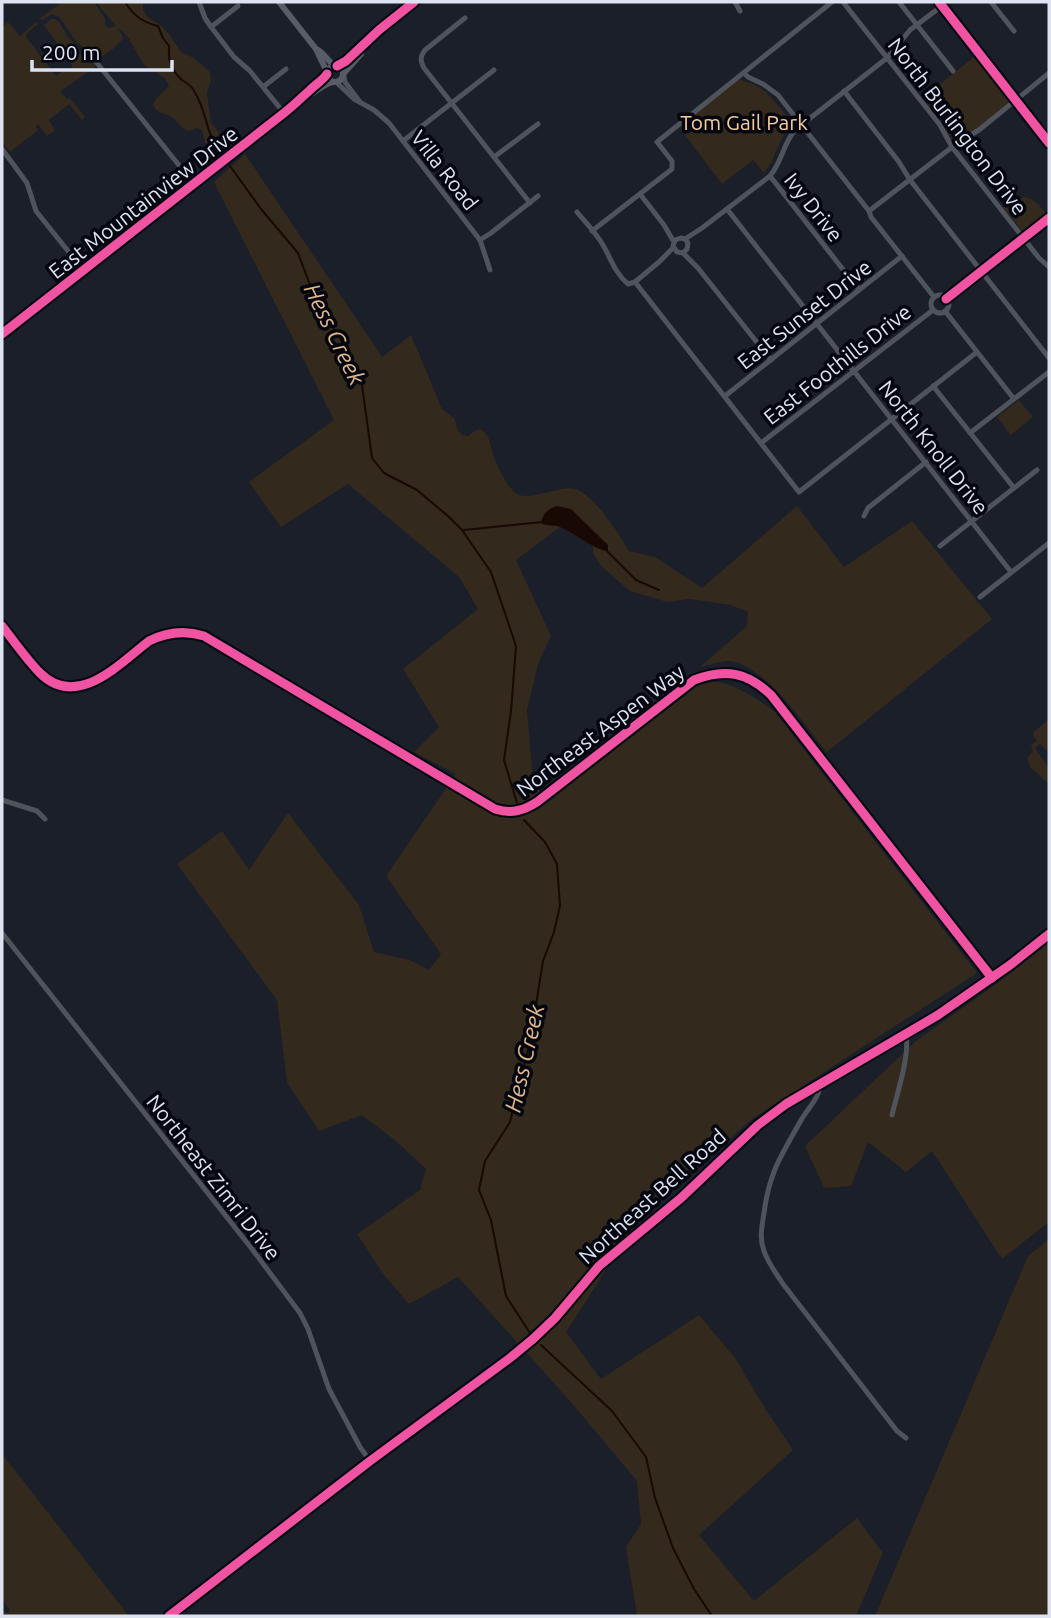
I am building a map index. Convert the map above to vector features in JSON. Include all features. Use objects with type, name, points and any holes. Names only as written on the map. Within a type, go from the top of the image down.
[{"type":"main road","points":[[279,2],[316,49],[329,79],[335,82],[341,80],[361,54],[363,47]]},
{"type":"main road","points":[[327,73],[330,68],[346,61],[414,2]]},
{"type":"main road","points":[[943,3],[1049,142]]},
{"type":"main road","points":[[316,49],[329,62],[341,68],[344,74]]},
{"type":"main road","name":"East Mountainview Drive","points":[[2,334],[304,97],[327,73]]},
{"type":"main road","name":"East Mountainview Drive","points":[[304,97],[335,82]]},
{"type":"main road","name":"Northeast Bell Road","points":[[169,1616],[533,1339],[549,1325],[599,1266],[681,1198],[741,1140],[776,1111],[906,1035],[992,978],[1049,934]]},
{"type":"street","points":[[199,2],[211,27],[284,113]]},
{"type":"street","points":[[735,2],[740,12]]},
{"type":"street","points":[[592,231],[672,169],[672,161],[657,142],[832,2]]},
{"type":"street","name":"North Burlington Drive","points":[[844,2],[940,125],[952,147],[1023,239],[1049,267]]},
{"type":"street","points":[[900,2],[953,71]]},
{"type":"street","points":[[991,2],[1014,31]]},
{"type":"street","points":[[577,212],[604,246],[611,264],[624,281],[628,284],[635,282],[770,176],[789,138],[801,125],[887,58],[910,30],[943,3]]},
{"type":"street","points":[[211,27],[238,6]]},
{"type":"street","points":[[465,18],[425,50],[421,60],[424,68],[530,203]]},
{"type":"street","points":[[93,58],[194,184]]},
{"type":"street","points":[[263,87],[286,69]]},
{"type":"street","points":[[403,141],[494,70]]},
{"type":"street","points":[[744,73],[778,95],[934,297]]},
{"type":"street","points":[[869,211],[952,147],[979,130],[1049,73]]},
{"type":"street","name":"Villa Road","points":[[344,74],[345,82],[360,102]]},
{"type":"street","name":"Villa Road","points":[[335,82],[354,99],[382,116],[403,141],[480,240],[489,270]]},
{"type":"street","points":[[844,91],[1049,358]]},
{"type":"street","points":[[494,157],[538,124]]},
{"type":"street","points":[[2,149],[27,183],[36,211],[83,271]]},
{"type":"street","name":"Ivy Drive","points":[[770,176],[859,290]]},
{"type":"street","points":[[640,194],[771,360]]},
{"type":"street","points":[[480,240],[538,196]]},
{"type":"street","name":"North Knoll Drive","points":[[727,209],[1012,572]]},
{"type":"street","points":[[946,299],[1049,218]]},
{"type":"street","name":"East Sunset Drive","points":[[725,396],[902,256]]},
{"type":"street","points":[[635,282],[799,492],[977,352]]},
{"type":"street","points":[[939,295],[946,299],[948,307],[945,311],[940,313],[933,310],[931,304],[934,297],[939,295]]},
{"type":"street","name":"East Foothills Drive","points":[[761,443],[933,310]]},
{"type":"street","points":[[945,311],[1014,399]]},
{"type":"street","points":[[970,433],[1049,372]]},
{"type":"street","points":[[933,386],[1014,488]]},
{"type":"street","points":[[864,516],[868,508],[926,462]]},
{"type":"street","points":[[940,546],[1037,470]]},
{"type":"street","points":[[980,597],[1049,543]]},
{"type":"street","name":"Northeast Aspen Way","points":[[2,625],[38,672],[56,684],[71,687],[80,687],[100,679],[149,641],[175,632],[195,633],[214,641],[495,808],[511,812],[520,811],[537,802],[694,680],[721,673],[745,676],[771,695],[992,978]]},
{"type":"street","points":[[2,800],[37,811],[46,819]]},
{"type":"street","name":"Northeast Zimri Drive","points":[[2,933],[244,1239],[299,1313],[308,1329],[329,1389],[370,1461]]},
{"type":"street","points":[[892,1115],[905,1060],[906,1035]]},
{"type":"street","points":[[821,1084],[820,1092],[772,1174],[761,1226],[763,1248],[783,1284],[898,1433],[906,1438]]},
{"type":"green space","points":[[62,2],[94,2],[109,28],[116,26],[96,2],[143,2],[147,17],[169,34],[181,52],[194,58],[210,72],[211,80],[207,93],[211,123],[219,132],[237,138],[238,146],[212,162],[202,130],[186,130],[153,105],[169,86],[162,76],[144,64],[122,31],[117,28],[123,39],[97,60],[76,41],[59,17],[52,14],[39,19]]},
{"type":"green space","points":[[51,19],[59,22],[78,50],[66,56],[44,25]]},
{"type":"green space","points":[[8,22],[20,36],[36,22],[38,24],[26,37],[56,76],[72,69],[69,60],[78,54],[84,53],[96,66],[61,91],[85,117],[82,120],[69,104],[49,120],[55,130],[47,136],[38,124],[38,130],[10,152],[2,141],[2,27]]},
{"type":"green space","points":[[974,57],[1009,102],[979,128],[953,141],[923,98]]},
{"type":"green space","name":"Tom Gail Park","points":[[738,79],[766,92],[793,123],[783,136],[764,173],[753,160],[722,184],[679,127]]},
{"type":"green space","points":[[245,154],[382,357],[411,335],[442,409],[455,419],[457,429],[462,435],[468,436],[480,429],[486,434],[500,471],[517,494],[530,496],[568,488],[579,491],[596,504],[629,551],[655,557],[702,588],[797,506],[844,567],[912,521],[992,619],[827,752],[783,697],[755,672],[741,664],[727,661],[700,667],[747,626],[748,612],[731,605],[689,599],[667,602],[630,591],[601,566],[593,553],[593,546],[560,527],[516,560],[551,636],[538,664],[527,710],[533,779],[546,803],[696,686],[713,682],[737,688],[775,712],[977,973],[752,1119],[637,1221],[566,1332],[601,1379],[699,1315],[735,1358],[793,1450],[699,1535],[754,1601],[857,1518],[883,1553],[856,1616],[637,1616],[626,1547],[641,1524],[637,1481],[570,1401],[458,1277],[409,1304],[384,1275],[357,1234],[420,1190],[426,1169],[362,1115],[319,1131],[287,1082],[277,1000],[177,864],[222,831],[249,870],[288,813],[359,905],[374,952],[409,960],[429,970],[441,954],[386,876],[456,774],[414,752],[439,727],[403,669],[478,609],[459,577],[348,484],[281,527],[249,482],[334,420],[214,182]]},
{"type":"green space","points":[[1024,197],[1035,201],[1047,215],[1026,232],[1023,232],[1003,208],[1010,201]]},
{"type":"green space","points":[[1019,400],[1033,417],[1011,435],[997,417]]},
{"type":"green space","points":[[1049,719],[1049,749],[1045,750],[1040,744],[1035,748],[1049,768],[1049,784],[1031,768],[1027,758],[1033,751],[1031,745],[1037,741],[1034,732]]},
{"type":"green space","points":[[1049,943],[1049,1222],[1002,1259],[932,1151],[906,1172],[868,1142],[851,1186],[824,1188],[805,1146],[916,1041]]},
{"type":"green space","points":[[1049,1239],[1049,1616],[875,1616],[1028,1256]]},
{"type":"green space","points":[[2,1454],[129,1616],[2,1616],[2,1610],[7,1613],[10,1610],[2,1599]]},
{"type":"shaded area","points":[[557,506],[571,509],[608,545],[608,552],[559,527],[541,523],[546,512]]},
{"type":"waterway","name":"Hess Creek","points":[[125,2],[139,18],[158,26],[169,46],[173,69],[199,99],[213,140],[223,156]]},
{"type":"waterway","name":"Hess Creek","points":[[230,166],[298,253],[318,306],[345,345],[361,378],[372,458],[384,473],[417,490],[448,516],[462,530],[491,572],[516,646],[504,760],[517,803]]},
{"type":"waterway","points":[[464,530],[542,522]]},
{"type":"waterway","points":[[608,552],[636,580],[659,590]]},
{"type":"waterway","name":"Hess Creek","points":[[524,820],[545,842],[557,864],[560,906],[543,961],[530,1042],[510,1122],[485,1161],[479,1190],[491,1220],[506,1296],[530,1333]]},
{"type":"waterway","name":"Hess Creek","points":[[541,1345],[612,1411],[646,1457],[655,1498],[673,1548],[694,1589],[712,1616]]},
{"type":"cycle path","points":[[337,66],[414,2]]},
{"type":"cycle path","points":[[939,2],[1049,143]]},
{"type":"cycle path","points":[[2,334],[284,113],[327,74]]},
{"type":"cycle path","points":[[946,299],[1049,218]]},
{"type":"cycle path","points":[[2,626],[40,673],[54,683],[68,687],[97,680],[156,638],[183,633],[204,636],[495,809],[506,811],[522,809],[537,802],[694,680],[726,673],[744,677],[771,695],[992,978]]},
{"type":"cycle path","points":[[169,1616],[533,1339],[555,1318],[599,1266],[681,1198],[758,1125],[786,1104],[938,1015],[1049,934]]}]
